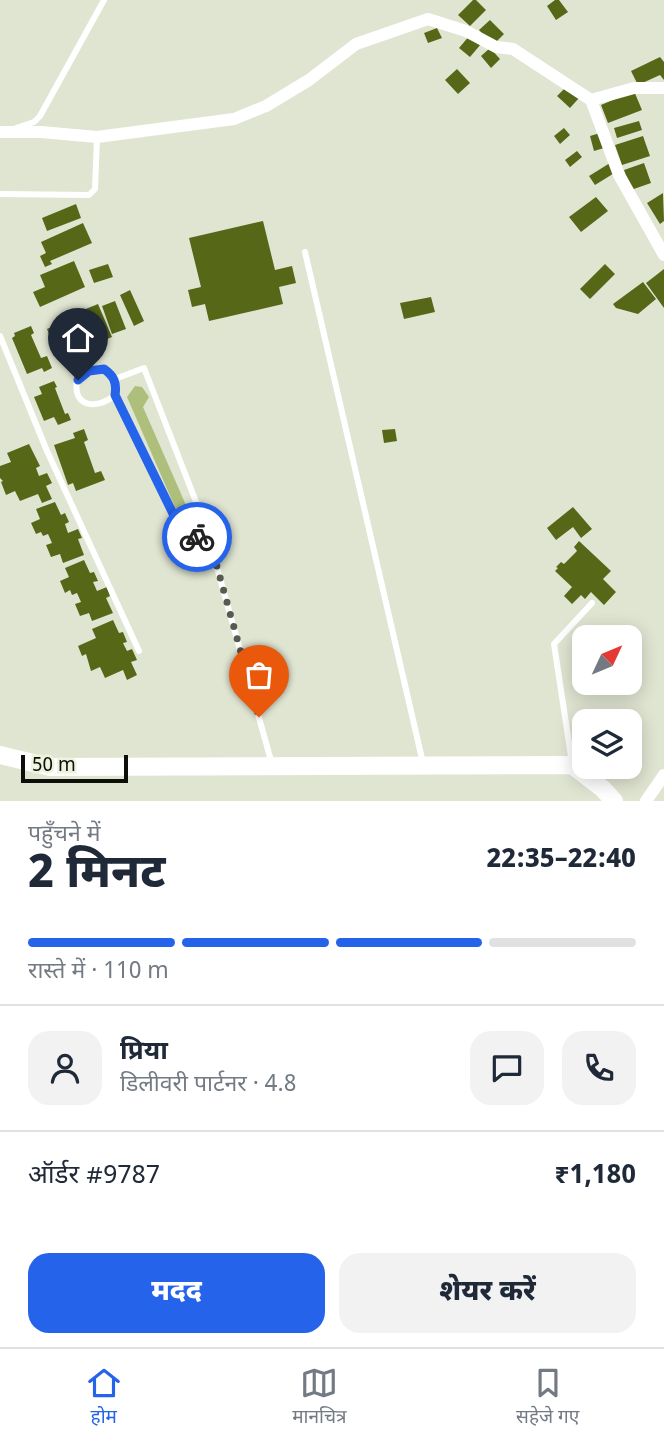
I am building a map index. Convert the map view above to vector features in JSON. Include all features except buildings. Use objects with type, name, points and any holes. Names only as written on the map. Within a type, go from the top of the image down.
[{"type":"street","points":[[0,131],[97,137],[234,119],[265,106],[309,80],[356,44],[428,19],[466,31],[496,47],[513,49],[591,100],[619,175],[664,255]]},
{"type":"street","points":[[591,100],[634,88],[664,88]]},
{"type":"street","points":[[0,755],[50,767],[572,765]]},
{"type":"street","points":[[646,801],[664,775]]},
{"type":"street","points":[[590,779],[614,801]]},
{"type":"lane","points":[[0,131],[20,127],[40,116],[104,0]]},
{"type":"lane","points":[[0,194],[89,195],[95,189],[97,137]]},
{"type":"lane","points":[[305,252],[424,765]]},
{"type":"lane","points":[[0,336],[47,451],[139,651]]},
{"type":"lane","points":[[115,380],[144,368],[205,525],[272,766]]},
{"type":"lane","points":[[115,395],[103,403],[87,405],[82,402],[76,388],[78,380],[89,371],[104,369],[115,380],[115,395],[180,528],[211,545]]},
{"type":"lane","points":[[572,765],[554,644],[592,603]]},
{"type":"green space","points":[[135,386],[142,387],[149,397],[143,407],[189,512],[199,522],[195,530],[181,521],[127,397]]},
{"type":"way so far","points":[[197,537],[211,545],[259,717]]},
{"type":"route","points":[[78,380],[89,371],[104,369],[110,373],[117,387],[115,395],[180,528],[197,537]]}]
